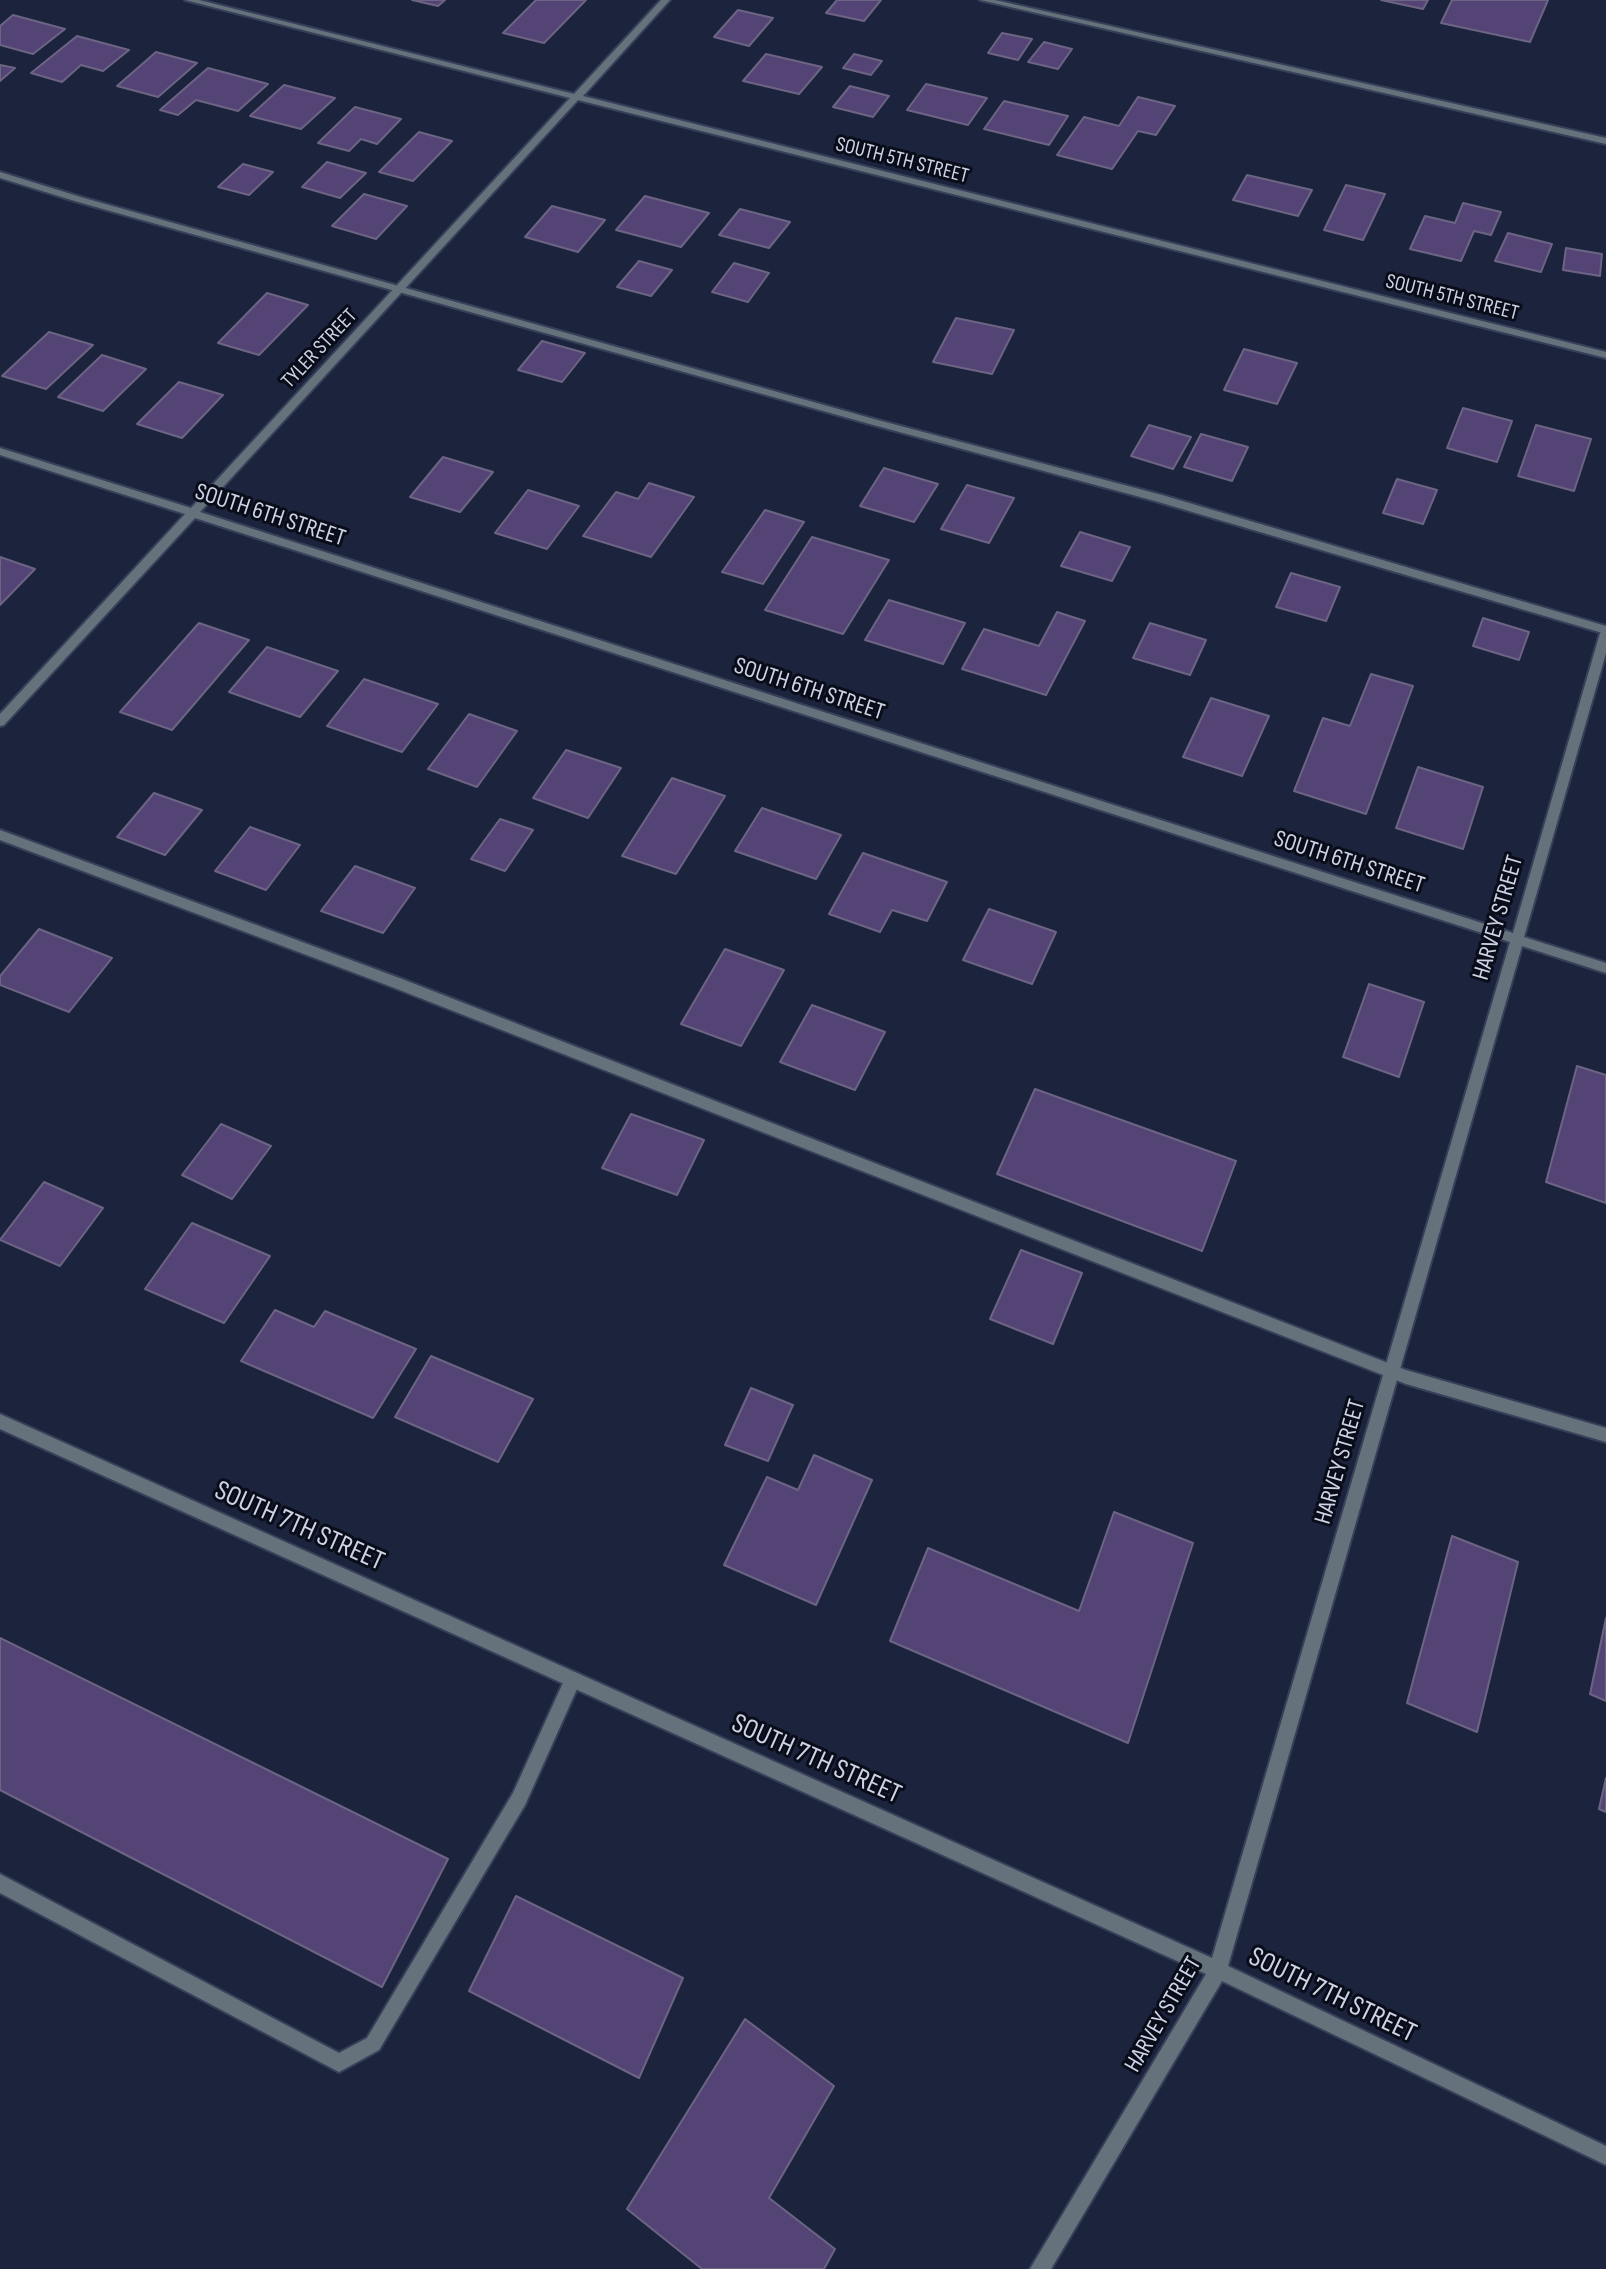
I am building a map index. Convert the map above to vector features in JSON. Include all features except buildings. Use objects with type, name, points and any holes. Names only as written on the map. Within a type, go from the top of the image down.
[{"type":"street","name":"SOUTH 5TH STREET","points":[[189,0],[1606,355]]},
{"type":"street","name":"TYLER STREET","points":[[0,722],[666,0]]},
{"type":"street","points":[[984,0],[1606,141]]},
{"type":"street","points":[[0,174],[81,200],[870,421],[1157,498],[1606,631]]},
{"type":"street","name":"SOUTH 6TH STREET","points":[[0,451],[1606,968]]},
{"type":"street","name":"HARVEY STREET","points":[[1040,2269],[1218,1970],[1606,631]]},
{"type":"street","points":[[0,835],[397,983],[1391,1371],[1606,1435]]},
{"type":"street","name":"SOUTH 7TH STREET","points":[[0,1421],[1218,1970],[1606,2156]]},
{"type":"street","points":[[0,1883],[339,2063],[373,2044],[519,1799],[573,1680]]}]
